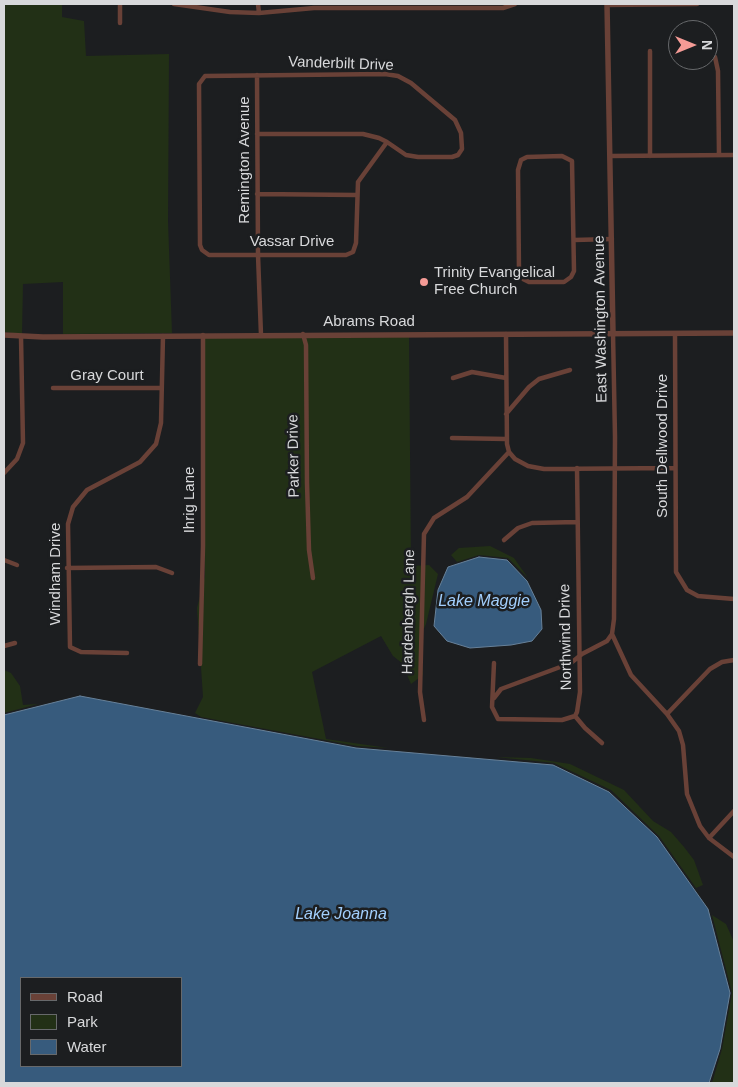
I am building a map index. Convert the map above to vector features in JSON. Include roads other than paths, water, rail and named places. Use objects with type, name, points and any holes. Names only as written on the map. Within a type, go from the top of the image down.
[{"type":"street","points":[[120,4],[120,23]]},
{"type":"street","points":[[174,4],[230,12],[259,13],[314,8],[503,8],[515,4]]},
{"type":"street","points":[[258,4],[259,13]]},
{"type":"street","points":[[607,4],[697,4]]},
{"type":"street","name":"East Washington Avenue","points":[[607,4],[614,468],[614,619],[612,634]]},
{"type":"street","points":[[650,51],[650,156]]},
{"type":"street","points":[[717,70],[719,86],[719,155]]},
{"type":"street","name":"Remington Avenue","points":[[257,74],[257,194],[261,335]]},
{"type":"street","name":"Vanderbilt Drive","points":[[202,250],[200,245],[200,80],[208,75],[398,76],[411,83],[454,120],[462,133],[461,152],[452,157],[412,157],[387,142],[363,134],[257,134]]},
{"type":"street","name":"Vassar Drive","points":[[202,250],[212,255],[346,255],[353,252],[356,242],[356,195],[360,178],[387,142]]},
{"type":"street","points":[[610,156],[734,155]]},
{"type":"street","points":[[562,156],[572,161],[574,240],[574,271],[567,281],[529,282],[523,279],[519,272],[518,170],[523,158],[562,156]]},
{"type":"street","points":[[257,194],[356,195]]},
{"type":"street","points":[[574,240],[612,239]]},
{"type":"street","name":"Abrams Road","points":[[4,335],[734,333]]},
{"type":"street","name":"Parker Drive","points":[[303,334],[306,345],[309,550],[313,578]]},
{"type":"street","points":[[506,334],[506,439],[509,452],[521,462],[534,468],[675,468]]},
{"type":"street","name":"South Dellwood Drive","points":[[675,334],[675,558],[678,578],[692,593],[705,598],[734,599]]},
{"type":"street","name":"Ihrig Lane","points":[[200,664],[203,546],[203,335]]},
{"type":"street","points":[[4,473],[17,459],[22,448],[21,336]]},
{"type":"street","name":"Windham Drive","points":[[127,653],[81,652],[70,647],[68,524],[73,507],[87,490],[140,462],[152,451],[161,431],[163,336]]},
{"type":"street","points":[[506,414],[529,387],[539,379],[570,370]]},
{"type":"street","points":[[453,378],[472,372],[506,378]]},
{"type":"street","name":"Gray Court","points":[[53,388],[161,388]]},
{"type":"street","points":[[452,438],[506,439]]},
{"type":"street","name":"Hardenbergh Lane","points":[[424,720],[420,692],[424,534],[434,518],[467,497],[509,452]]},
{"type":"street","name":"Northwind Drive","points":[[574,716],[578,712],[580,696],[577,468]]},
{"type":"street","points":[[504,540],[518,528],[532,522],[577,522]]},
{"type":"street","points":[[4,560],[17,565]]},
{"type":"street","points":[[68,568],[156,567],[172,573]]},
{"type":"street","points":[[494,698],[501,689],[562,668],[607,641],[612,634],[631,675],[667,714],[679,731],[682,739],[687,794],[700,826],[709,838],[734,857]]},
{"type":"street","points":[[4,646],[16,643]]},
{"type":"street","points":[[667,714],[710,669],[722,662],[734,660]]},
{"type":"street","points":[[494,663],[494,714],[501,721],[562,720],[574,716],[602,744]]},
{"type":"street","points":[[709,838],[734,811]]},
{"type":"water","name":"Lake Maggie","points":[[479,557],[507,560],[527,581],[541,610],[542,629],[532,641],[511,645],[470,648],[447,641],[434,626],[438,590],[448,567]]},
{"type":"water","name":"Lake Joanna","points":[[80,696],[356,748],[553,765],[609,792],[657,837],[708,909],[730,993],[720,1049],[709,1083],[4,1083],[4,715]]},
{"type":"place","name":"Trinity Evangelical Free Church","points":[[424,282]]}]
